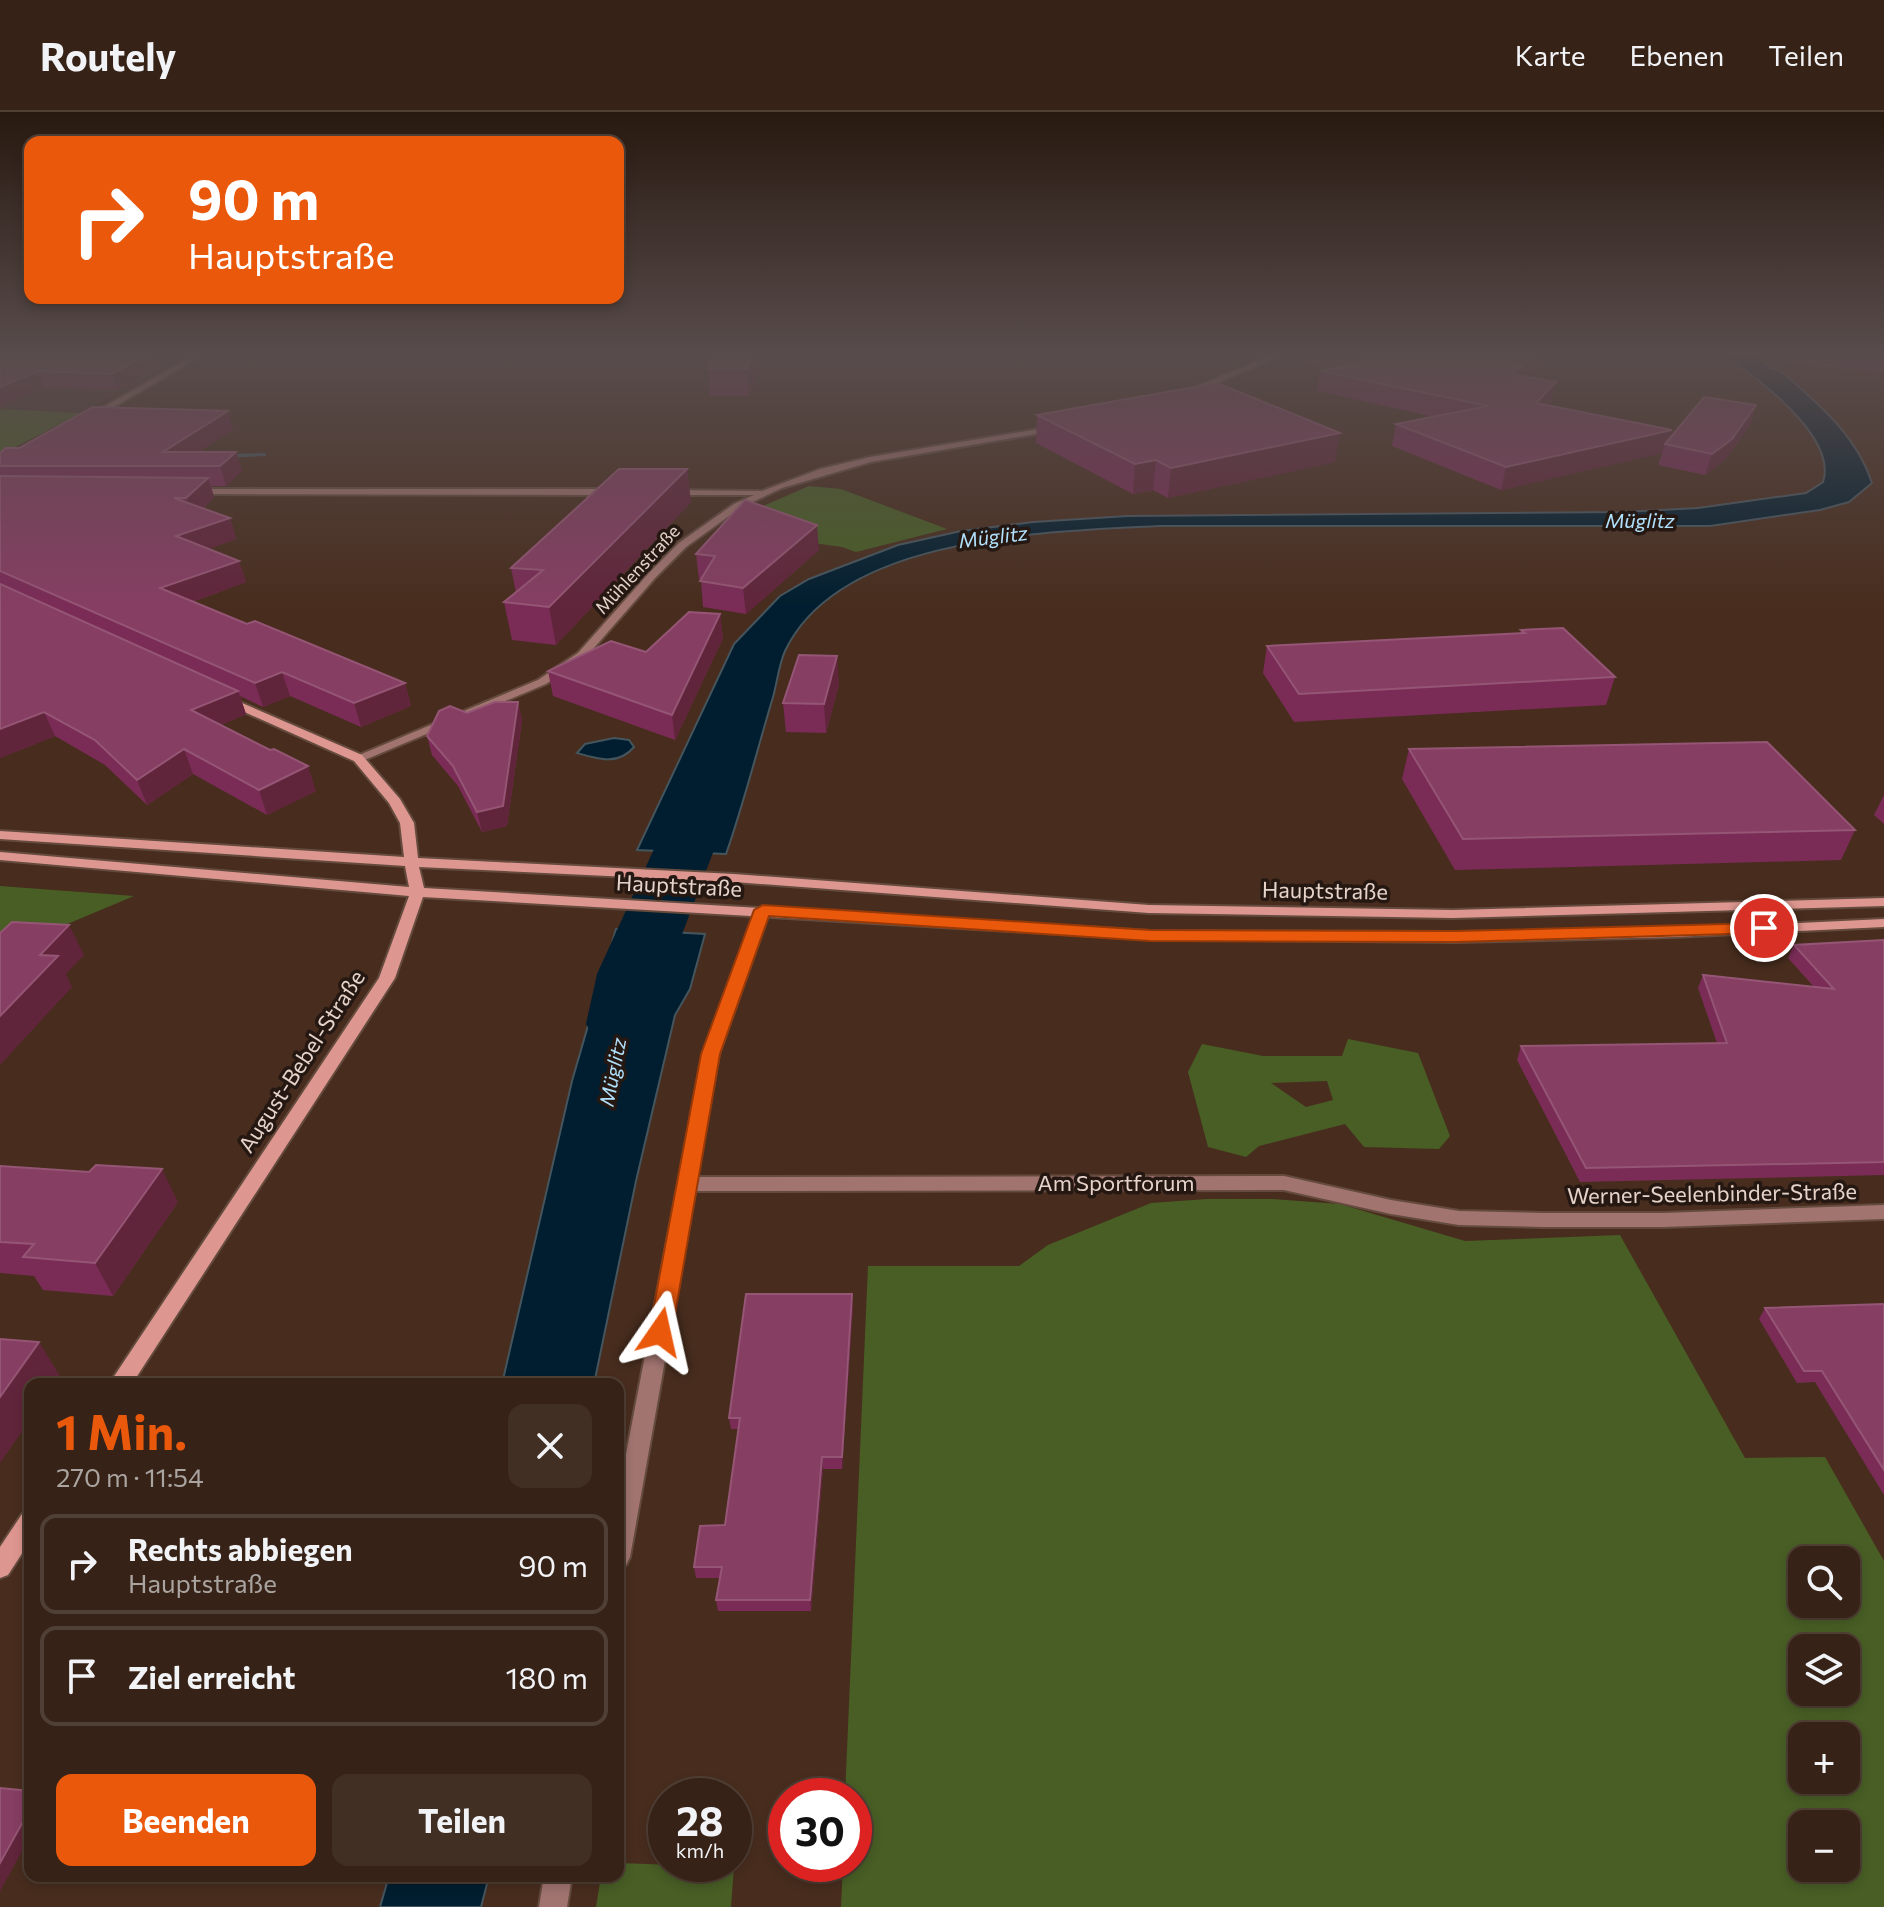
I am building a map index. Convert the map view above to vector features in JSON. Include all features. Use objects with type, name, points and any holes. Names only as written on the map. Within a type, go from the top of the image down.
[{"type":"main road","points":[[212,693],[358,758],[395,802],[407,823],[417,892]]},
{"type":"main road","name":"Hauptstraße","points":[[0,835],[411,862],[734,878],[1149,909],[1453,914],[1884,902]]},
{"type":"main road","name":"Hauptstraße","points":[[0,856],[417,892],[1150,935],[1456,937],[1673,933],[1884,923]]},
{"type":"main road","name":"August-Bebel-Straße","points":[[124,1378],[387,978],[417,892]]},
{"type":"main road","points":[[0,1567],[24,1530]]},
{"type":"street","name":"Mühlenstraße","points":[[358,758],[542,682],[570,666],[666,561],[698,532],[737,505],[822,473],[886,457],[1000,438]]},
{"type":"street","points":[[189,491],[626,492]]},
{"type":"street","points":[[657,492],[766,492]]},
{"type":"street","points":[[624,1525],[711,1054],[763,910]]},
{"type":"street","name":"Am Sportforum","points":[[687,1184],[1284,1183],[1391,1207],[1459,1218],[1542,1220]]},
{"type":"street","name":"Werner-Seelenbinder-Straße","points":[[1542,1220],[1664,1220],[1884,1212]]},
{"type":"street","points":[[553,1907],[557,1882]]},
{"type":"green space","points":[[0,438],[33,438],[0,455]]},
{"type":"green space","points":[[809,486],[841,489],[947,529],[856,552],[842,547],[784,539],[756,509]]},
{"type":"green space","points":[[0,886],[134,896],[27,941],[0,956]]},
{"type":"green space","points":[[1348,1039],[1418,1053],[1450,1136],[1439,1149],[1364,1147],[1345,1124],[1259,1146],[1246,1157],[1208,1147],[1188,1072],[1202,1044],[1263,1056],[1342,1056]],"holes":[[[1327,1081],[1333,1100],[1306,1107],[1271,1083]]]},
{"type":"green space","points":[[1207,1199],[1272,1199],[1340,1204],[1465,1241],[1620,1235],[1745,1458],[1825,1457],[1884,1561],[1884,1907],[841,1907],[842,1882],[872,1882],[872,1778],[846,1778],[868,1266],[1019,1266],[1048,1245],[1151,1203]]},
{"type":"green space","points":[[624,1863],[648,1864],[648,1882],[733,1882],[731,1907],[596,1907],[600,1882],[624,1882]]},
{"type":"water","points":[[1813,438],[1848,438],[1872,483],[1849,502],[1820,510],[1710,526],[1159,526],[1007,538],[951,547],[899,562],[851,583],[812,613],[785,651],[726,854],[637,850],[734,644],[780,596],[809,579],[898,545],[961,531],[1033,522],[1127,516],[1623,512],[1698,508],[1806,493],[1823,482],[1824,465]]},
{"type":"water","points":[[614,738],[629,740],[634,747],[614,759],[577,753],[585,744]]},
{"type":"water","points":[[616,929],[705,934],[690,989],[675,1015],[636,1181],[595,1378],[503,1378],[572,1081]]},
{"type":"water","points":[[387,1882],[487,1882],[481,1907],[380,1907]]},
{"type":"building","points":[[37,438],[186,438],[163,452],[236,452],[220,466],[0,466],[0,453],[6,448],[19,448]]},
{"type":"building","points":[[1083,438],[1317,438],[1171,468],[1156,460],[1135,464]]},
{"type":"building","points":[[1431,438],[1637,438],[1506,467]]},
{"type":"building","points":[[1670,438],[1733,438],[1712,454],[1665,444]]},
{"type":"building","points":[[619,469],[687,469],[549,607],[504,602],[543,570],[511,568]]},
{"type":"building","points":[[0,476],[208,478],[186,498],[174,498],[230,518],[176,536],[239,561],[160,588],[247,624],[255,621],[405,683],[354,703],[282,672],[255,683],[0,571]]},
{"type":"building","points":[[745,500],[817,525],[743,588],[700,581],[715,556],[696,554]]},
{"type":"building","points":[[0,584],[238,691],[191,710],[308,766],[259,790],[184,749],[137,780],[95,740],[44,712],[0,729]]},
{"type":"building","points":[[689,612],[720,614],[672,715],[548,671],[611,641],[646,652]]},
{"type":"building","points":[[1563,628],[1615,677],[1299,694],[1267,646],[1525,633],[1521,630]]},
{"type":"building","points":[[799,655],[837,656],[824,704],[783,703]]},
{"type":"building","points":[[495,702],[518,702],[503,806],[477,812],[453,766],[427,736],[439,711],[450,706],[467,713]]},
{"type":"building","points":[[1767,742],[1855,830],[1463,839],[1409,749]]},
{"type":"building","points":[[12,922],[69,925],[40,955],[58,956],[0,1016],[0,933]]},
{"type":"building","points":[[1884,940],[1884,1162],[1586,1168],[1521,1046],[1727,1043],[1703,975],[1834,989],[1794,945]]},
{"type":"building","points":[[96,1165],[162,1169],[95,1263],[23,1257],[34,1244],[0,1242],[0,1166],[89,1172]]},
{"type":"building","points":[[746,1294],[852,1294],[842,1457],[822,1457],[810,1600],[716,1600],[722,1567],[694,1567],[700,1526],[725,1525],[740,1418],[729,1418]]},
{"type":"building","points":[[1884,1304],[1884,1470],[1822,1371],[1804,1371],[1765,1308]]},
{"type":"building","points":[[0,1339],[39,1342],[0,1397]]},
{"type":"building","points":[[0,1788],[24,1790],[24,1820],[0,1863]]},
{"type":"waterway","points":[[224,456],[264,455]]},
{"type":"waterway","name":"Müglitz","points":[[622,1024],[632,974],[690,838],[718,760]]},
{"type":"route","points":[[660,1332],[711,1054],[763,910],[1150,935],[1456,937],[1764,928]]}]
